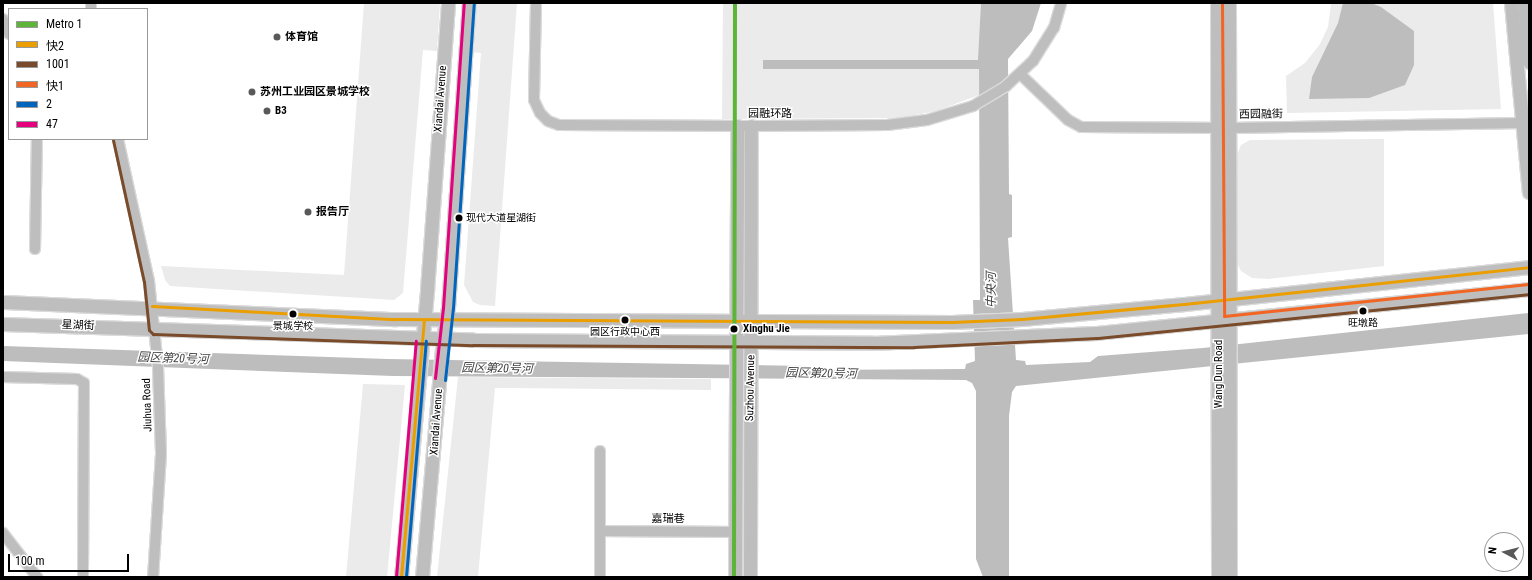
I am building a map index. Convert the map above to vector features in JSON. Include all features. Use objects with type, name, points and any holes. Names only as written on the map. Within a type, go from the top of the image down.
[{"type":"main road","name":"Xiandai Avenue","points":[[401,577],[421,339],[424,319],[448,3]]},
{"type":"main road","name":"Xiandai Avenue","points":[[422,577],[441,358],[446,319],[469,3]]},
{"type":"main road","name":"Wang Dun Road","points":[[1217,3],[1224,128]]},
{"type":"main road","name":"Wang Dun Road","points":[[1229,3],[1224,128],[1225,371],[1230,577]]},
{"type":"main road","points":[[1511,3],[1529,192]]},
{"type":"main road","points":[[1524,3],[1529,62]]},
{"type":"main road","name":"Suzhou Avenue","points":[[735,577],[738,321],[737,126]]},
{"type":"main road","name":"Suzhou Avenue","points":[[750,577],[752,359],[751,126]]},
{"type":"main road","points":[[1225,300],[1529,267]]},
{"type":"main road","points":[[1225,321],[1529,289]]},
{"type":"main road","name":"星湖街","points":[[3,302],[152,306],[424,319],[968,322],[1022,319],[1225,300]]},
{"type":"main road","name":"星湖街","points":[[3,324],[421,339],[874,343],[1096,333],[1225,321]]},
{"type":"main road","name":"Wang Dun Road","points":[[1218,577],[1225,371]]},
{"type":"street","name":"园融环路","points":[[536,3],[534,100],[540,113],[548,121],[559,124],[737,126],[887,125],[927,120],[973,106],[1011,82],[1020,74],[1051,36],[1061,3]]},
{"type":"street","points":[[3,19],[8,32]]},
{"type":"street","name":"西园融街","points":[[1020,74],[1068,120],[1081,127],[1224,128],[1523,124]]},
{"type":"street","points":[[35,249],[37,140]]},
{"type":"street","name":"Jiuhua Road","points":[[118,140],[149,281],[158,368],[161,454],[153,577]]},
{"type":"street","points":[[3,377],[77,379],[84,383],[83,577]]},
{"type":"street","points":[[600,451],[600,577]]},
{"type":"street","name":"嘉瑞巷","points":[[600,531],[735,532]]},
{"type":"street","points":[[3,533],[37,577]]},
{"type":"shaded area","points":[[364,3],[440,3],[437,51],[423,50],[403,293],[394,300],[170,286],[165,280],[161,266],[344,275]]},
{"type":"shaded area","points":[[475,3],[517,3],[495,306],[480,305],[473,302],[464,285],[481,53],[471,52]]},
{"type":"shaded area","points":[[723,3],[981,3],[979,95],[936,111],[900,118],[722,119]]},
{"type":"shaded area","points":[[1331,3],[1493,3],[1501,109],[1287,113],[1286,76],[1305,63],[1320,44],[1328,27]]},
{"type":"shaded area","points":[[1384,139],[1384,266],[1268,279],[1252,278],[1241,271],[1236,261],[1237,155],[1241,145],[1250,140]]},
{"type":"shaded area","points":[[458,377],[711,379],[711,390],[495,388],[478,577],[437,577]]},
{"type":"shaded area","points":[[363,384],[405,385],[387,577],[346,577]]},
{"type":"water","points":[[981,3],[1041,3],[1032,31],[1008,59],[1009,194],[1012,195],[1012,237],[1008,238],[1016,360],[1025,361],[1026,365],[1090,362],[1098,356],[1203,348],[1529,313],[1529,334],[1016,386],[1012,392],[1009,416],[1009,577],[983,577],[976,559],[976,391],[972,383],[966,380],[393,376],[3,361],[3,346],[388,359],[809,366],[809,370],[965,369],[966,364],[975,361],[973,300],[980,300],[979,69],[763,69],[763,60],[978,60]]},
{"type":"water","points":[[1343,3],[1371,3],[1381,7],[1414,31],[1414,65],[1405,85],[1369,98],[1309,99],[1312,77],[1338,23]]},
{"type":"metro line","name":"1","points":[[734,577],[735,3]]},
{"type":"transit line","name":"47","points":[[435,378],[443,308],[464,3]]},
{"type":"transit line","name":"2","points":[[445,380],[453,308],[474,3]]},
{"type":"transit line","name":"快1","points":[[1222,3],[1224,316],[1528,284]]},
{"type":"transit line","name":"1001","points":[[113,140],[144,282],[149,330],[153,334],[473,345],[914,347],[1097,338],[1529,294]]},
{"type":"transit line","name":"快2","points":[[152,306],[395,319],[952,322],[1022,319],[1184,304],[1529,267]]},
{"type":"transit line","name":"快2","points":[[401,577],[424,319]]},
{"type":"transit line","name":"47","points":[[396,577],[416,341]]},
{"type":"transit line","name":"2","points":[[406,577],[426,341]]},
{"type":"place","name":"体育馆","points":[[277,37]]},
{"type":"place","name":"苏州工业园区景城学校","points":[[252,92]]},
{"type":"place","name":"B3","points":[[267,111]]},
{"type":"place","name":"报告厅","points":[[308,212]]},
{"type":"place","name":"现代大道星湖街","points":[[459,218]]},
{"type":"place","name":"旺墩路","points":[[1363,311]]},
{"type":"place","name":"景城学校","points":[[293,314]]},
{"type":"place","name":"园区行政中心西","points":[[625,320]]},
{"type":"place","name":"Xinghu Jie","points":[[734,329]]},
{"type":"water label","name":"中央河","points":[[992,290]]},
{"type":"water label","name":"园区第20号河","points":[[173,359]]},
{"type":"water label","name":"园区第20号河","points":[[497,369]]},
{"type":"water label","name":"园区第20号河","points":[[821,374]]}]
